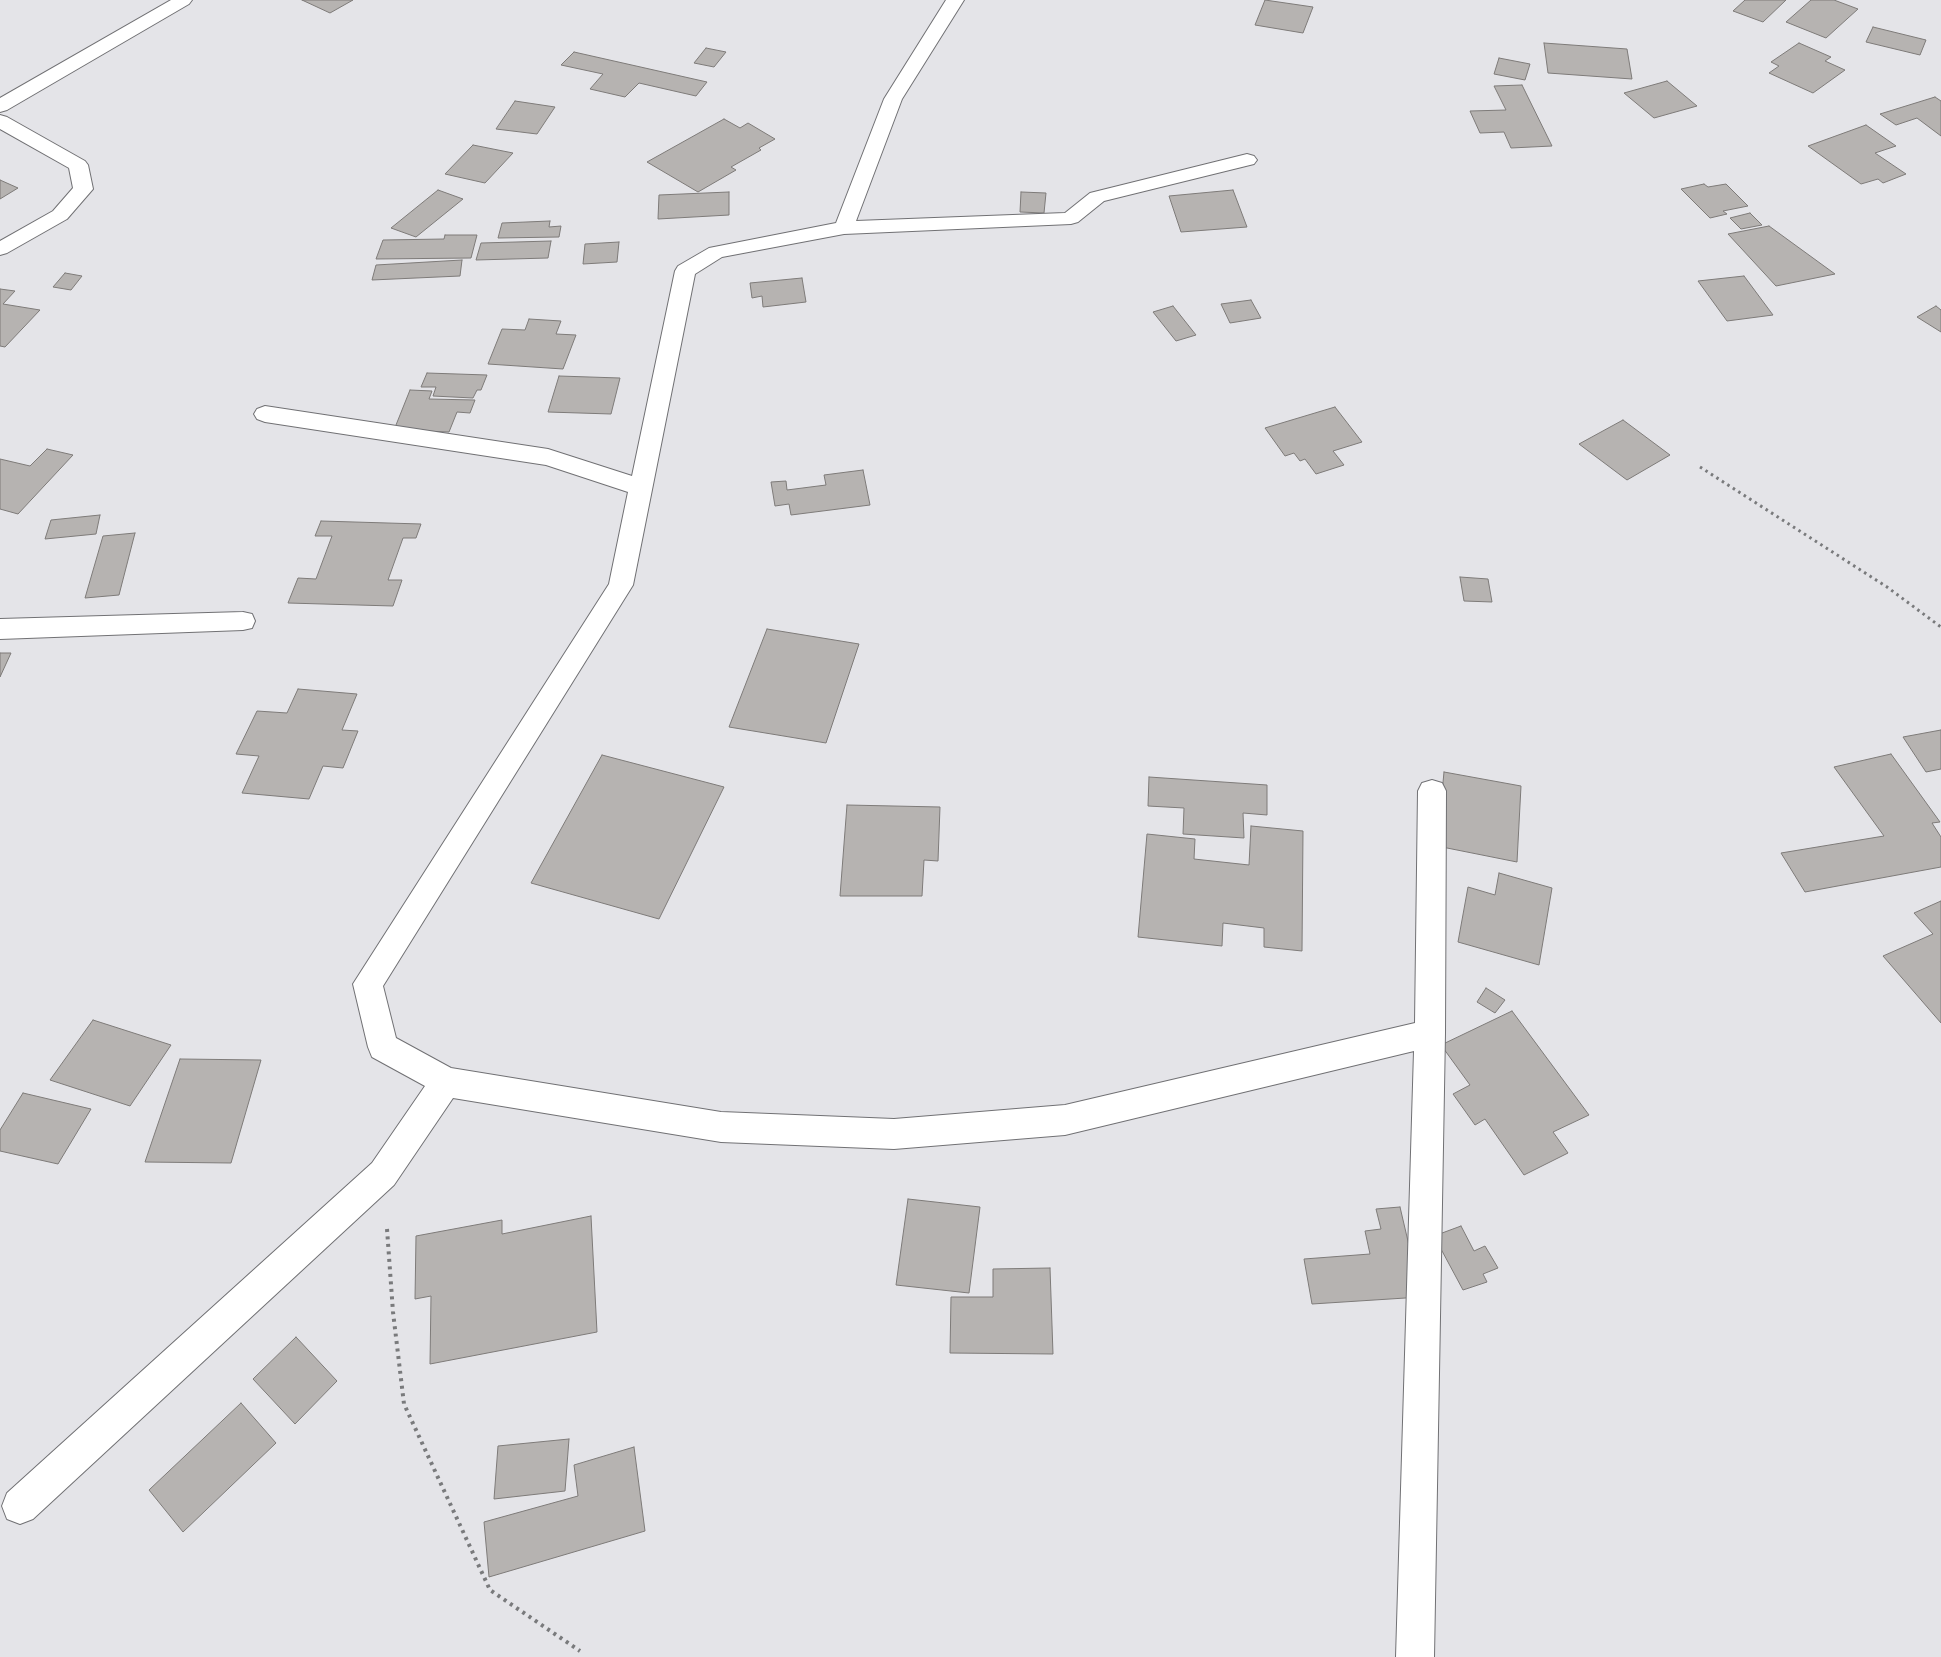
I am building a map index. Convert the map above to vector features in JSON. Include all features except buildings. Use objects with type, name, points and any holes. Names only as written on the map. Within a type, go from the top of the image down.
[{"type":"street","points":[[0,106],[183,0]]},
{"type":"street","points":[[844,228],[893,99],[955,0]]},
{"type":"street","points":[[0,86],[18,96]]},
{"type":"street","points":[[0,121],[78,165],[83,189],[60,215],[0,249]]},
{"type":"street","points":[[1247,160],[1097,198],[1071,218],[844,228],[716,252],[685,271],[639,487],[621,585],[368,984],[383,1047],[446,1082],[721,1127],[894,1134],[1065,1120],[1430,1033]]},
{"type":"street","points":[[265,414],[548,457],[639,487]]},
{"type":"street","points":[[0,629],[243,620]]},
{"type":"street","points":[[1415,1657],[1430,1033],[1432,791]]},
{"type":"street","points":[[20,1506],[383,1174],[446,1082]]},
{"type":"path","points":[[1700,467],[1887,587],[1941,627]]},
{"type":"path","points":[[383,1174],[393,1312],[404,1404],[490,1590],[580,1651]]}]
